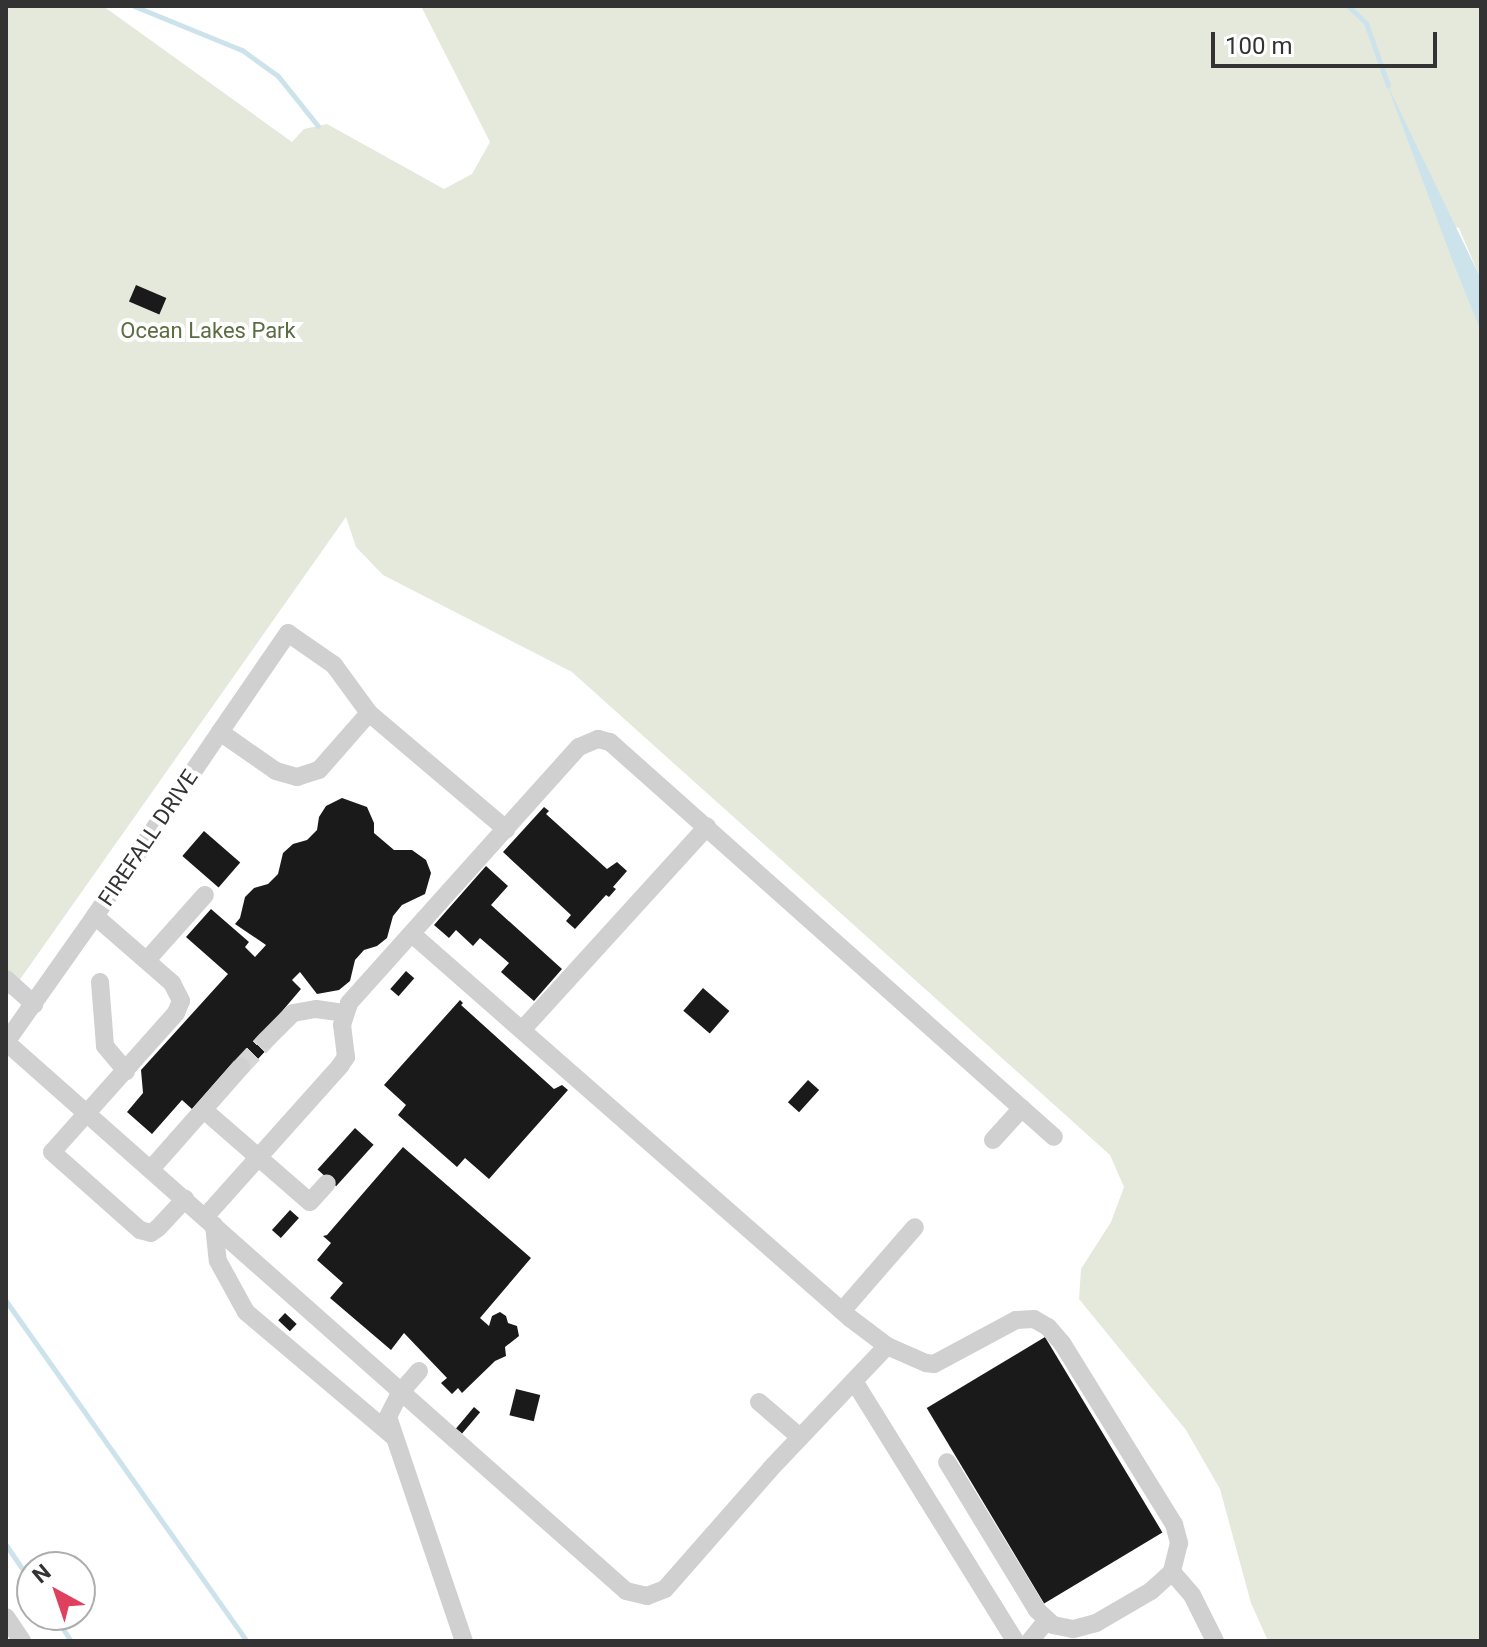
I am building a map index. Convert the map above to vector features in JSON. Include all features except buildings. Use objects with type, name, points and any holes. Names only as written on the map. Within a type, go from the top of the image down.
[{"type":"street","name":"FIREFALL DRIVE","points":[[6,1042],[288,633],[334,665],[369,713]]},
{"type":"street","points":[[220,732],[276,771],[297,777],[319,770],[369,713],[506,829]]},
{"type":"street","points":[[209,1221],[346,1057],[344,1013],[579,747],[598,739],[610,742],[1054,1137]]},
{"type":"street","points":[[522,1030],[707,827]]},
{"type":"street","points":[[147,960],[205,895]]},
{"type":"street","points":[[95,916],[177,988],[180,1007],[52,1152],[140,1230],[151,1233],[185,1199]]},
{"type":"street","points":[[412,934],[842,1311],[887,1346],[934,1364],[1016,1320],[1034,1319],[1048,1327],[1062,1343],[1174,1524],[1179,1543],[1172,1572],[1151,1591],[1084,1628],[1063,1627],[1047,1620],[1037,1610],[947,1462]]},
{"type":"street","points":[[6,979],[34,1004]]},
{"type":"street","points":[[100,982],[105,1046],[126,1071]]},
{"type":"street","points":[[266,1040],[293,1013],[316,1009],[344,1013]]},
{"type":"street","points":[[6,1042],[626,1591],[647,1596],[665,1589],[800,1437],[887,1346]]},
{"type":"street","points":[[151,1169],[241,1067]]},
{"type":"street","points":[[993,1140],[1022,1108]]},
{"type":"street","points":[[204,1110],[310,1202],[327,1183]]},
{"type":"street","points":[[209,1221],[218,1261],[246,1312],[394,1437]]},
{"type":"street","points":[[842,1311],[915,1227]]},
{"type":"street","points":[[419,1371],[400,1393],[388,1417],[464,1641]]},
{"type":"street","points":[[854,1381],[1015,1641]]},
{"type":"street","points":[[759,1402],[800,1437]]},
{"type":"street","points":[[1172,1572],[1192,1595],[1215,1641]]},
{"type":"street","points":[[6,1617],[22,1641]]},
{"type":"street","points":[[1030,1641],[1047,1620]]},
{"type":"green space","name":"Ocean Lakes Park","points":[[6,6],[103,6],[292,142],[304,129],[327,124],[444,189],[472,174],[490,142],[421,6],[1481,6],[1481,280],[1459,228],[1440,224],[1481,332],[1481,1641],[1268,1641],[1251,1603],[1220,1489],[1186,1430],[1079,1299],[1081,1269],[1111,1222],[1124,1187],[1110,1155],[572,672],[383,575],[356,547],[346,517],[9,995],[6,992]]},
{"type":"water","points":[[1386,82],[1481,279],[1481,332],[1453,262]]},
{"type":"waterway","points":[[134,6],[242,50],[278,76],[318,126]]},
{"type":"waterway","points":[[1348,6],[1366,23],[1388,85]]},
{"type":"waterway","points":[[6,1301],[247,1641]]},
{"type":"waterway","points":[[6,1545],[16,1560]]},
{"type":"waterway","points":[[64,1631],[71,1641]]},
{"type":"tunnel","points":[[241,1067],[266,1040]]}]
